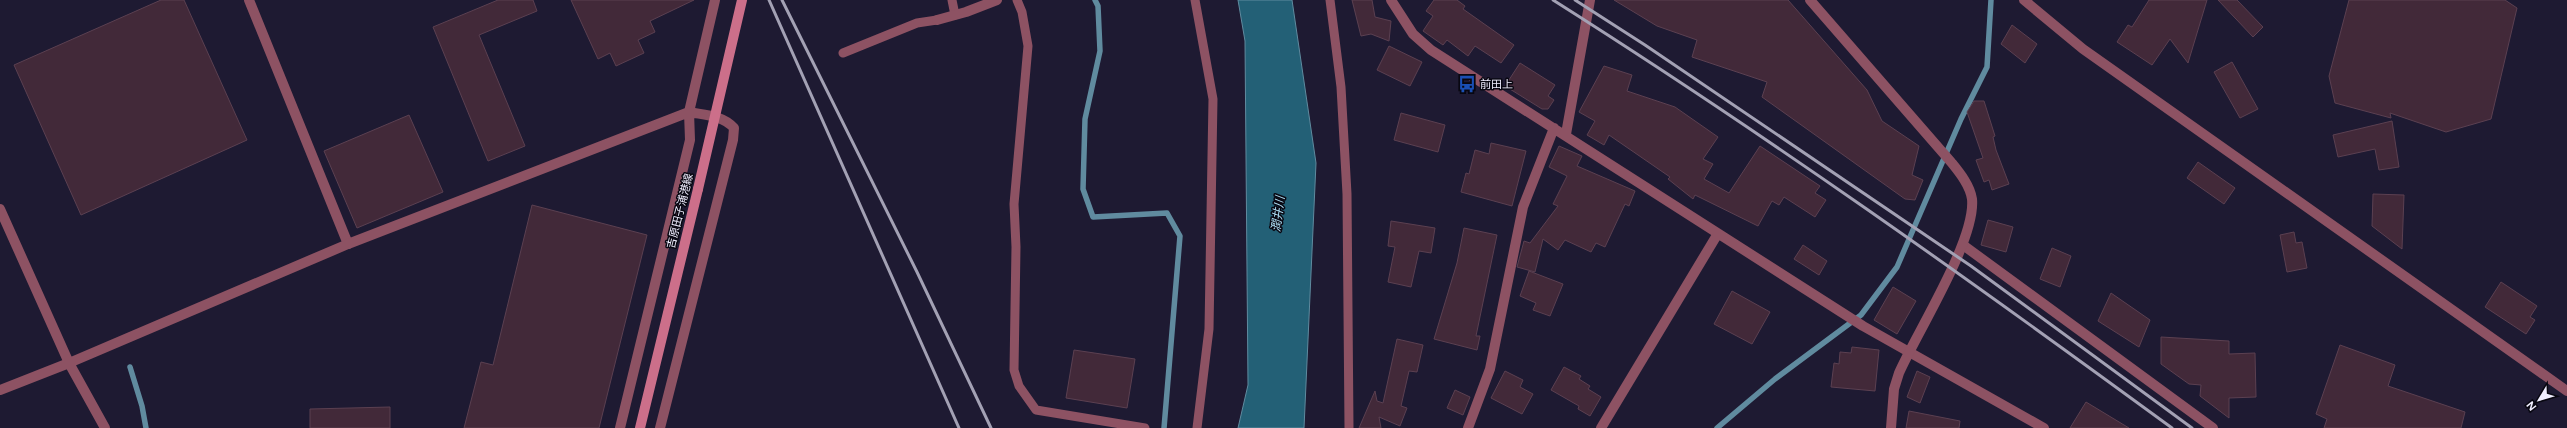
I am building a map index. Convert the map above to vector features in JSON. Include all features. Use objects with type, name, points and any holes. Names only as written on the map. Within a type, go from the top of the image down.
[{"type":"main road","name":"吉原田子浦港線","points":[[640,428],[742,0]]},
{"type":"street","points":[[249,0],[348,244]]},
{"type":"street","points":[[620,428],[690,140],[688,112],[715,0]]},
{"type":"street","points":[[937,20],[955,16],[997,0]]},
{"type":"street","points":[[1391,0],[1413,34],[1431,50],[1554,128],[1566,134],[1717,235],[1850,316],[1863,326],[1908,353],[2044,428]]},
{"type":"street","points":[[1566,134],[1590,0]]},
{"type":"street","points":[[1810,0],[1951,162],[1964,180],[1972,198],[1971,215],[1963,245],[1908,353],[1894,389],[1891,428]]},
{"type":"street","points":[[2024,0],[2083,49],[2567,391]]},
{"type":"street","points":[[0,390],[69,363],[348,244],[688,112],[723,119],[734,128],[733,140],[660,428]]},
{"type":"street","points":[[1468,428],[1490,369],[1523,207],[1554,128]]},
{"type":"street","points":[[0,209],[69,363],[105,428]]},
{"type":"street","points":[[1601,428],[1717,235]]},
{"type":"street","points":[[1963,245],[2213,428]]},
{"type":"lane","points":[[952,0],[955,16]]},
{"type":"lane","points":[[1017,0],[1022,12],[1028,46],[1014,204],[1016,248],[1014,370],[1019,386],[1036,410],[1145,428]]},
{"type":"lane","points":[[1195,0],[1212,99],[1209,329],[1197,428]]},
{"type":"lane","points":[[1330,0],[1341,87],[1347,194],[1349,428]]},
{"type":"lane","points":[[843,53],[917,23],[937,20]]},
{"type":"water","name":"潤井川","points":[[1238,0],[1292,0],[1316,163],[1304,428],[1238,428],[1248,385],[1245,41]]},
{"type":"building","points":[[161,0],[184,0],[247,140],[81,215],[14,65]]},
{"type":"building","points":[[498,0],[533,0],[537,11],[479,35],[525,146],[488,161],[433,27]]},
{"type":"building","points":[[571,0],[694,0],[650,21],[655,32],[638,40],[644,53],[616,66],[610,53],[598,59]]},
{"type":"building","points":[[1352,0],[1372,0],[1375,17],[1391,21],[1389,41],[1371,34],[1361,36]]},
{"type":"building","points":[[1434,0],[1457,0],[1465,6],[1463,9],[1514,45],[1501,63],[1475,46],[1468,56],[1447,40],[1443,45],[1423,31],[1433,16],[1426,11]]},
{"type":"building","points":[[1614,0],[1788,0],[1867,90],[1882,121],[1919,146],[1912,175],[1923,180],[1915,200],[1905,199],[1762,97],[1767,82],[1692,57],[1697,40],[1657,26]]},
{"type":"building","points":[[2149,0],[2207,0],[2188,63],[2170,39],[2152,65],[2117,42],[2128,25],[2132,27]]},
{"type":"building","points":[[2218,0],[2237,0],[2263,27],[2253,37]]},
{"type":"building","points":[[2349,0],[2505,0],[2517,8],[2491,119],[2446,132],[2390,113],[2391,118],[2335,103],[2329,76]]},
{"type":"building","points":[[2012,25],[2037,44],[2025,63],[2001,44]]},
{"type":"building","points":[[1389,46],[1422,62],[1410,86],[1377,70]]},
{"type":"building","points":[[2232,62],[2258,109],[2240,118],[2214,72]]},
{"type":"building","points":[[1520,63],[1555,85],[1548,96],[1554,100],[1548,109],[1542,109],[1505,86]]},
{"type":"building","points":[[1604,66],[1632,75],[1627,91],[1675,107],[1718,137],[1703,159],[1713,164],[1704,179],[1729,193],[1760,146],[1820,186],[1815,193],[1826,200],[1815,217],[1784,197],[1779,205],[1772,201],[1758,226],[1695,195],[1693,199],[1668,179],[1670,177],[1609,135],[1604,145],[1587,135],[1595,121],[1579,112]]},
{"type":"building","points":[[1974,101],[1984,101],[1995,136],[1993,137],[1996,150],[2009,184],[1992,190],[1989,180],[1984,182],[1976,160],[1983,158],[1967,112]]},
{"type":"building","points":[[1401,113],[1445,125],[1438,152],[1394,140]]},
{"type":"building","points":[[409,115],[443,192],[357,228],[324,151]]},
{"type":"building","points":[[2392,121],[2399,167],[2379,170],[2375,149],[2338,157],[2333,135]]},
{"type":"building","points":[[1491,143],[1526,151],[1512,206],[1461,192],[1466,173],[1469,174],[1475,150],[1489,154]]},
{"type":"building","points":[[1559,146],[1582,156],[1577,166],[1635,191],[1629,206],[1625,204],[1605,247],[1596,243],[1591,252],[1565,240],[1558,250],[1543,239],[1535,272],[1517,267],[1524,241],[1530,243],[1558,206],[1553,204],[1567,176],[1549,167]]},
{"type":"building","points":[[2198,162],[2235,188],[2224,204],[2187,178]]},
{"type":"building","points":[[2373,194],[2404,195],[2402,249],[2372,226]]},
{"type":"building","points":[[532,205],[647,235],[599,428],[464,428],[481,362],[493,365]]},
{"type":"building","points":[[1988,220],[2013,227],[2006,252],[1981,245]]},
{"type":"building","points":[[1391,221],[1435,228],[1431,253],[1419,251],[1411,287],[1388,282],[1395,247],[1388,246]]},
{"type":"building","points":[[1464,228],[1497,235],[1476,336],[1480,336],[1477,350],[1434,339],[1457,263]]},
{"type":"building","points":[[2294,232],[2296,243],[2302,242],[2307,268],[2287,272],[2280,235]]},
{"type":"building","points":[[1803,245],[1827,261],[1819,275],[1794,259]]},
{"type":"building","points":[[2052,248],[2071,256],[2060,287],[2040,279]]},
{"type":"building","points":[[1529,271],[1563,284],[1550,316],[1533,310],[1536,303],[1520,296]]},
{"type":"building","points":[[2501,282],[2537,306],[2530,317],[2535,320],[2526,334],[2485,307]]},
{"type":"building","points":[[1893,287],[1916,301],[1897,334],[1874,320]]},
{"type":"building","points":[[1732,291],[1770,312],[1752,344],[1714,324]]},
{"type":"building","points":[[2111,293],[2150,320],[2139,347],[2098,321]]},
{"type":"building","points":[[2161,337],[2229,341],[2229,354],[2255,353],[2256,397],[2229,398],[2229,418],[2200,396],[2201,385],[2189,384],[2161,364]]},
{"type":"building","points":[[1397,339],[1423,345],[1417,372],[1409,371],[1401,406],[1407,408],[1400,426],[1379,417],[1381,428],[1359,428],[1375,391],[1377,401],[1383,403]]},
{"type":"building","points":[[2340,345],[2395,365],[2388,386],[2465,412],[2461,428],[2324,428],[2327,419],[2316,414]]},
{"type":"building","points":[[1852,347],[1879,350],[1875,391],[1831,387],[1834,363],[1839,364],[1840,352],[1851,353]]},
{"type":"building","points":[[1074,350],[1135,359],[1127,408],[1066,398]]},
{"type":"building","points":[[1564,367],[1581,376],[1579,379],[1590,386],[1588,389],[1601,397],[1590,416],[1578,409],[1579,406],[1551,390]]},
{"type":"building","points":[[1505,371],[1523,380],[1520,387],[1533,394],[1522,414],[1491,398]]},
{"type":"building","points":[[1917,371],[1930,377],[1920,403],[1907,397]]},
{"type":"building","points":[[1455,390],[1470,397],[1463,415],[1447,408]]},
{"type":"building","points":[[2086,402],[2129,428],[2070,428]]},
{"type":"building","points":[[390,407],[390,428],[310,428],[310,409]]},
{"type":"building","points":[[1909,411],[1960,421],[1959,428],[1906,428]]},
{"type":"waterway","points":[[1095,0],[1098,6],[1100,51],[1085,119],[1083,189],[1093,217],[1167,213],[1180,236],[1164,428]]},
{"type":"waterway","points":[[1717,428],[1775,379],[1861,315],[1897,267],[1961,119],[1987,67],[1991,0]]},
{"type":"waterway","points":[[130,367],[142,406],[146,428]]},
{"type":"railway","points":[[769,0],[959,428]]},
{"type":"railway","points":[[782,0],[917,272],[991,428]]},
{"type":"railway","points":[[1553,0],[1789,155],[1943,263],[2172,428]]},
{"type":"railway","points":[[1575,0],[1645,45],[1971,266],[2192,428]]},
{"type":"place","name":"前田上","points":[[1467,84]]}]
